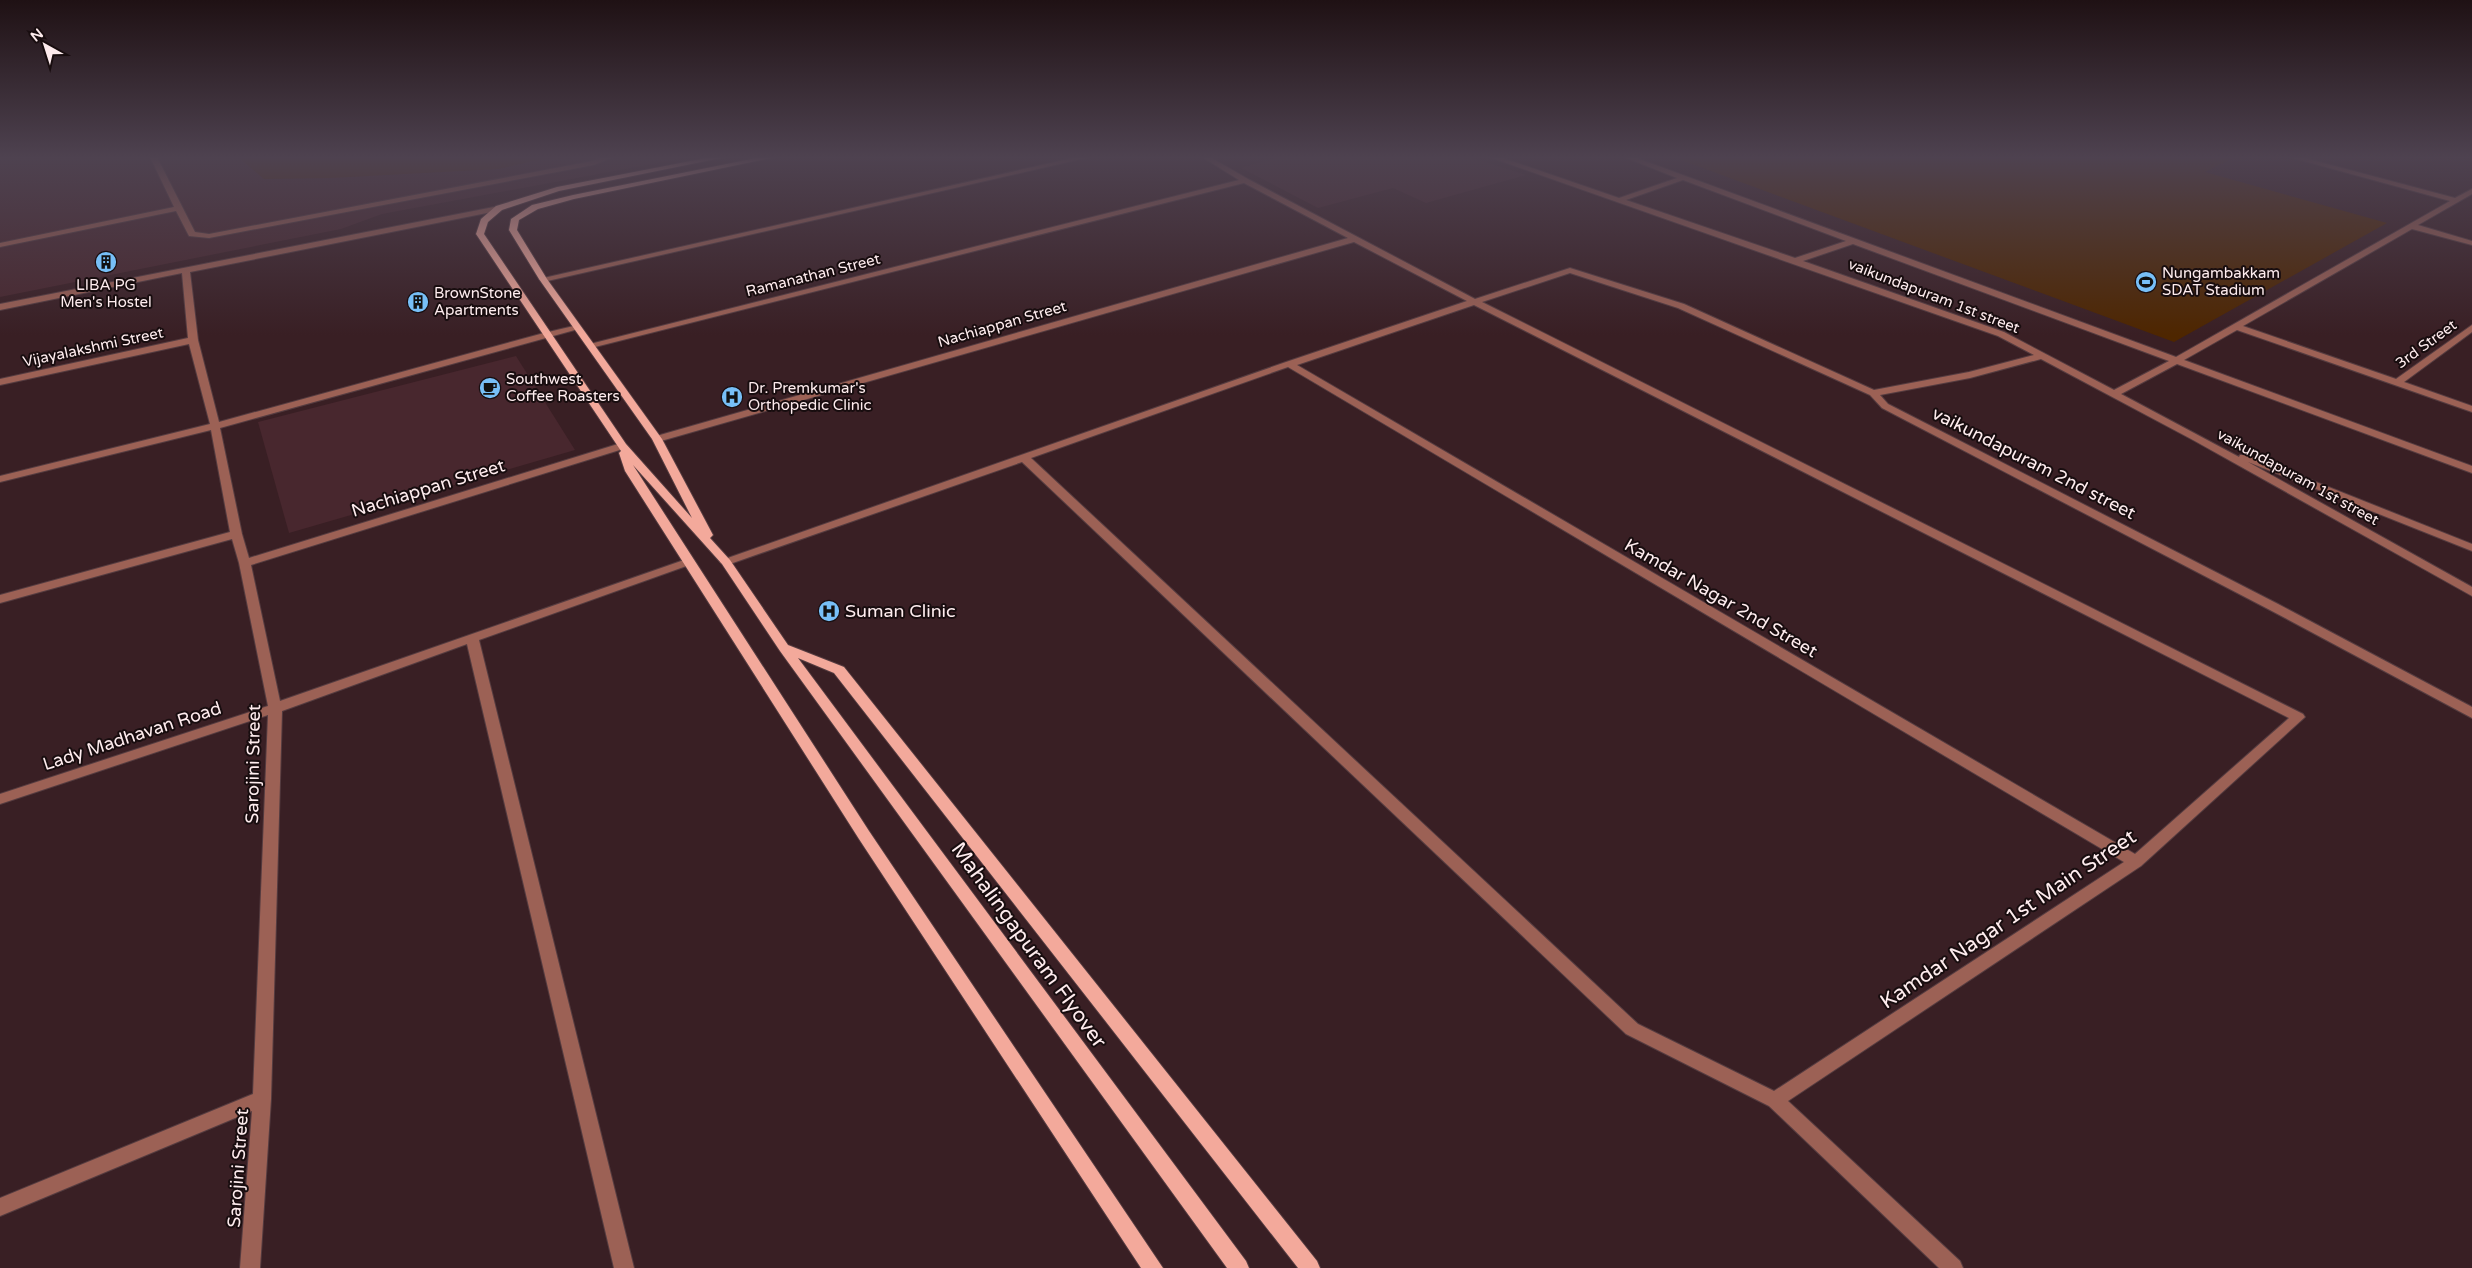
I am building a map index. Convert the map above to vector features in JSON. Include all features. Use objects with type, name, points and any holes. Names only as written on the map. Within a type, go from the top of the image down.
[{"type":"main road","points":[[490,216],[484,221],[480,234],[547,335],[622,446],[715,551]]},
{"type":"main road","points":[[519,216],[515,219],[513,230],[543,279],[657,438],[715,551]]},
{"type":"main road","points":[[622,446],[630,470],[864,835],[1153,1268]]},
{"type":"main road","name":"Mahalingapuram Flyover","points":[[715,551],[726,562],[784,648],[1238,1268]]},
{"type":"main road","points":[[784,648],[839,670],[1310,1268]]},
{"type":"street","points":[[0,245],[139,216]]},
{"type":"street","points":[[183,216],[192,234],[209,236],[314,216]]},
{"type":"street","points":[[0,307],[458,216]]},
{"type":"street","points":[[543,279],[823,216]]},
{"type":"street","name":"Ramanathan Street","points":[[590,345],[1105,216]]},
{"type":"street","points":[[1312,216],[1473,301]]},
{"type":"street","name":"vaikundapuram 1st street","points":[[1666,216],[2001,334],[2197,438],[2472,592]]},
{"type":"street","points":[[1786,216],[2472,470]]},
{"type":"street","points":[[2113,394],[2176,361],[2428,216]]},
{"type":"street","points":[[2411,226],[2472,243]]},
{"type":"street","name":"Nachiappan Street","points":[[657,438],[1355,239]]},
{"type":"street","points":[[1795,261],[1853,241]]},
{"type":"street","name":"Sarojini Street","points":[[186,270],[193,340],[215,426],[236,534],[245,563],[275,708],[262,1099],[250,1268]]},
{"type":"street","name":"vaikundapuram 2nd street","points":[[1473,301],[1570,270],[1681,306],[1873,393],[1885,406],[2274,607],[2472,713]]},
{"type":"street","points":[[726,562],[1473,301]]},
{"type":"street","name":"Kamdar Nagar 1st Main Street","points":[[1473,301],[2298,717],[2136,862],[1775,1100]]},
{"type":"street","points":[[2235,326],[2472,409]]},
{"type":"street","points":[[0,479],[215,426],[578,328]]},
{"type":"street","name":"3rd Street","points":[[2397,383],[2472,328]]},
{"type":"street","name":"Vijayalakshmi Street","points":[[0,382],[193,340]]},
{"type":"street","points":[[1873,393],[1970,375],[2042,356]]},
{"type":"street","name":"Kamdar Nagar 2nd Street","points":[[1289,364],[2136,862]]},
{"type":"street","points":[[2197,438],[2472,548]]},
{"type":"street","name":"Nachiappan Street","points":[[245,563],[622,446]]},
{"type":"street","points":[[1023,458],[1632,1029],[1775,1100],[1954,1268]]},
{"type":"street","points":[[0,599],[236,534]]},
{"type":"street","name":"Lady Madhavan Road","points":[[0,799],[275,708],[688,562]]},
{"type":"street","points":[[472,638],[624,1268]]},
{"type":"street","points":[[0,1207],[262,1099]]},
{"type":"shaded area","points":[[0,216],[376,216],[341,229],[0,297]]},
{"type":"shaded area","points":[[1833,216],[2363,216],[2387,223],[2174,342]]},
{"type":"shaded area","points":[[516,356],[575,450],[289,533],[258,422]]},
{"type":"place","name":"LIBA PG Men's Hostel","points":[[106,262]]},
{"type":"place","name":"Nungambakkam SDAT Stadium","points":[[2146,282]]},
{"type":"place","name":"BrownStone Apartments","points":[[418,302]]},
{"type":"place","name":"Southwest Coffee Roasters","points":[[490,388]]},
{"type":"place","name":"Dr. Premkumar's Orthopedic Clinic","points":[[732,397]]},
{"type":"place","name":"Suman Clinic","points":[[829,611]]}]
